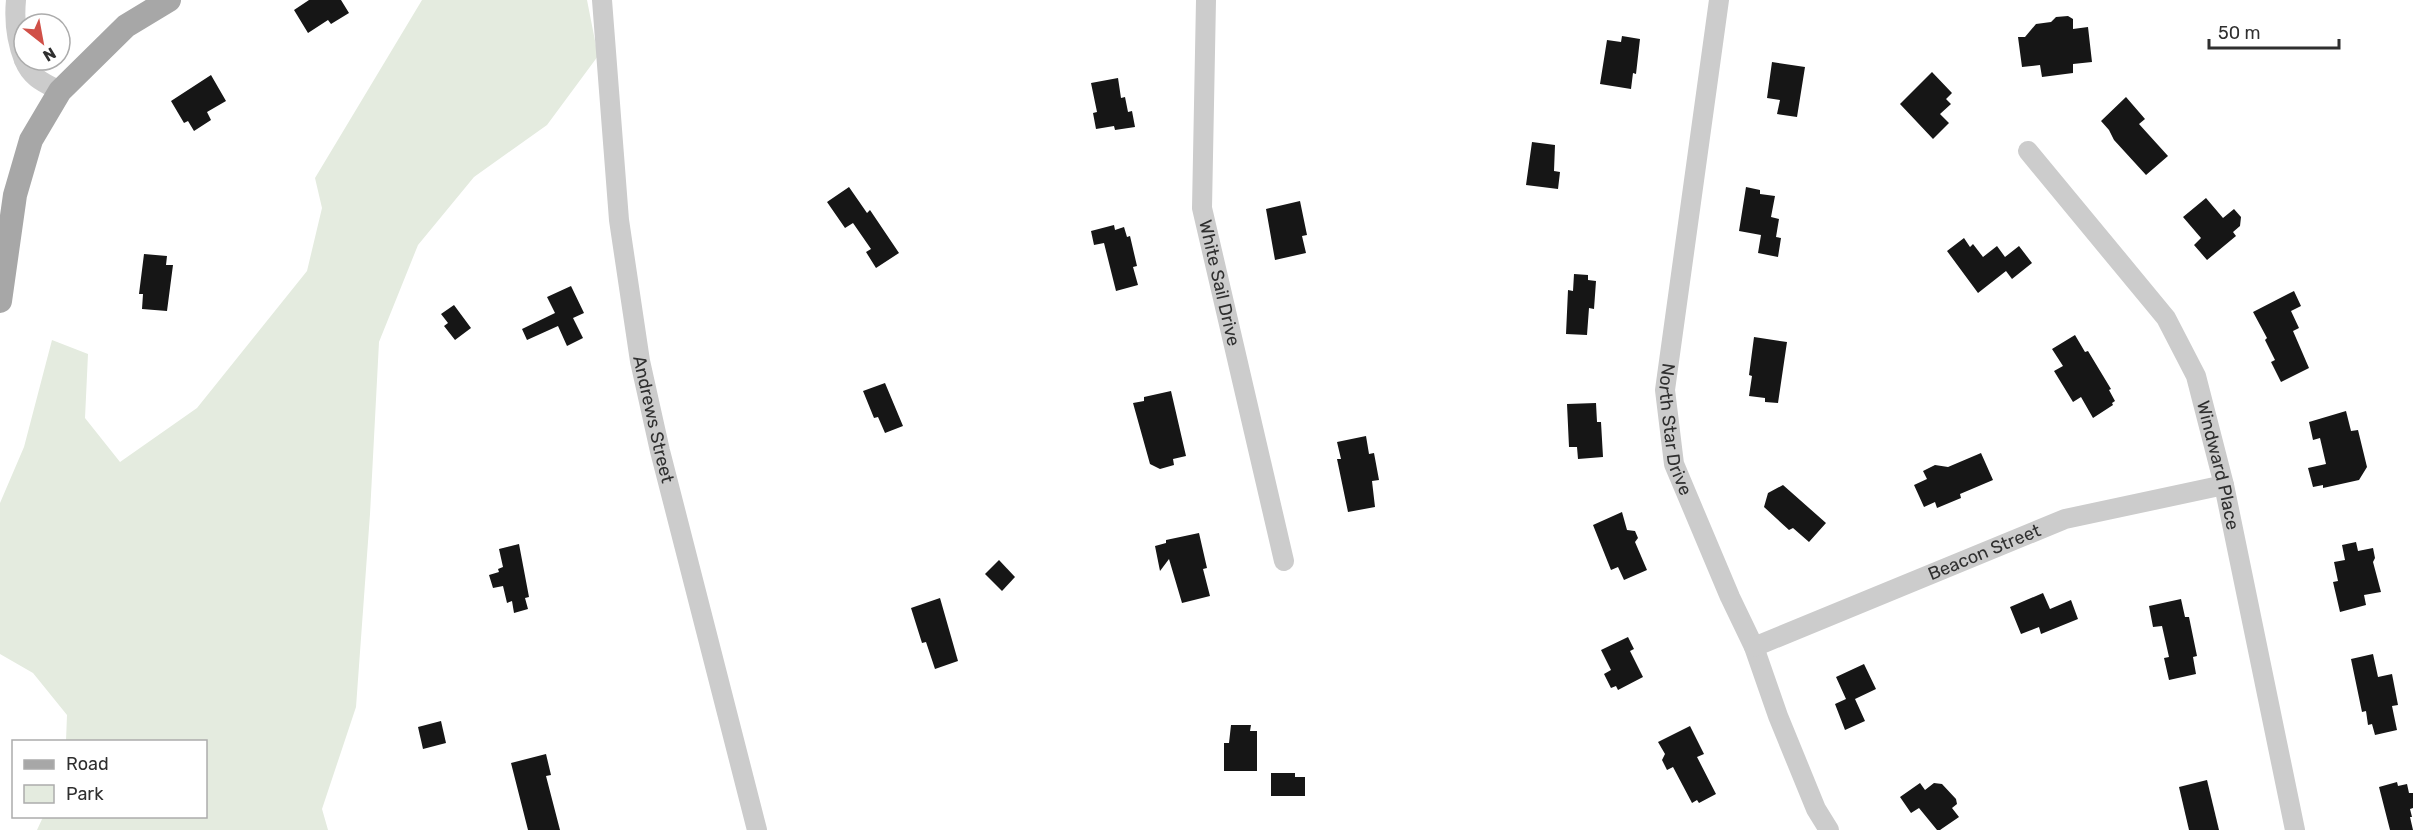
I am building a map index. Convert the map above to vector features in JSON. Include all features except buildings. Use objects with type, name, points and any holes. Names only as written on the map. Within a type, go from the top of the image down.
[{"type":"main road","points":[[0,301],[15,195],[31,140],[60,91],[126,26],[169,0]]},
{"type":"street","name":"Andrews Street","points":[[602,0],[619,220],[640,361],[666,474],[757,830]]},
{"type":"street","name":"White Sail Drive","points":[[1206,0],[1202,208],[1284,561]]},
{"type":"street","name":"North Star Drive","points":[[1719,0],[1665,390],[1674,464],[1730,597],[1754,647],[1811,799],[1829,830]]},
{"type":"street","points":[[29,72],[42,82],[60,91]]},
{"type":"street","name":"Windward Place","points":[[2028,151],[2166,318],[2196,376],[2224,485],[2295,830]]},
{"type":"street","name":"Beacon Street","points":[[1754,647],[2065,519],[2224,485]]},
{"type":"green space","points":[[422,0],[587,0],[598,56],[547,125],[474,177],[418,245],[379,342],[370,514],[356,707],[322,809],[328,830],[37,830],[43,818],[207,818],[207,740],[66,740],[67,715],[33,673],[0,654],[0,503],[24,447],[52,340],[88,354],[85,418],[120,462],[197,408],[307,271],[322,208],[315,178]]}]
